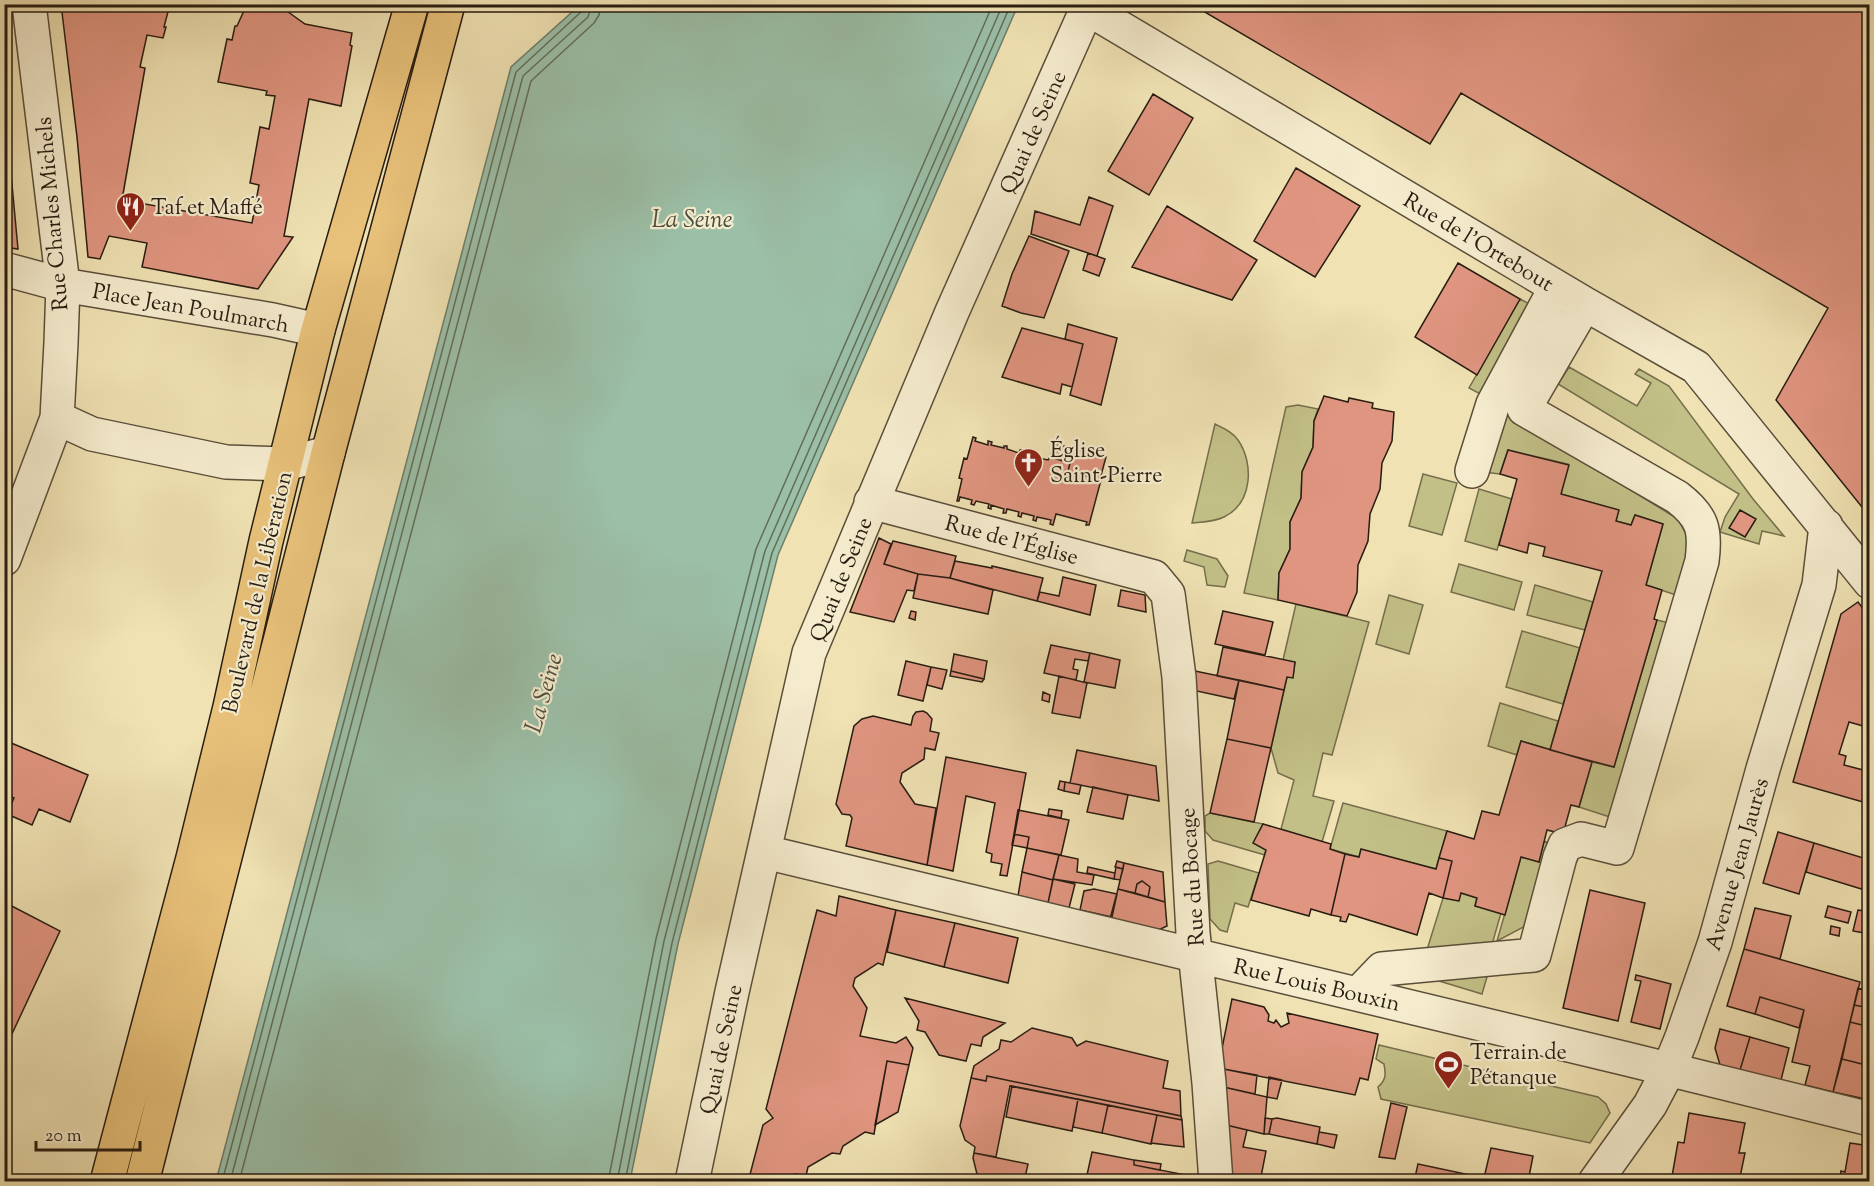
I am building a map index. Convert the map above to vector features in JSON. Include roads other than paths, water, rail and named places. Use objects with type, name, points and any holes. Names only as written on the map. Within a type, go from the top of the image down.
[{"type":"main road","name":"Boulevard de la Libération","points":[[107,1182],[193,858],[230,707],[272,516],[318,330],[412,4]]},
{"type":"main road","points":[[142,1182],[328,453],[448,4]]},
{"type":"main road","points":[[318,330],[353,364]]},
{"type":"street","name":"Rue Charles Michels","points":[[4,559],[57,418],[63,285],[29,4]]},
{"type":"street","name":"Rue de l'Ortebout","points":[[1088,6],[1556,287],[1696,367],[1869,582]]},
{"type":"street","name":"Quai de Seine","points":[[692,1182],[732,992],[810,652],[952,312],[1088,6]]},
{"type":"street","name":"Place Jean Poulmarch","points":[[4,268],[63,285],[273,320],[318,330]]},
{"type":"street","points":[[1472,471],[1493,404],[1556,287]]},
{"type":"street","points":[[1358,994],[1382,969],[1534,955],[1565,845],[1581,839],[1617,848],[1702,561],[1705,540],[1701,521],[1692,508],[1677,497],[1524,409],[1585,304]]},
{"type":"street","points":[[57,418],[92,434],[226,462],[285,464],[328,453]]},
{"type":"street","points":[[245,463],[262,485],[272,516]]},
{"type":"street","name":"Rue de l'Église","points":[[871,502],[1154,577]]},
{"type":"street","name":"Avenue Jean Jaurès","points":[[1595,1182],[1650,1105],[1669,1069],[1715,942],[1763,769],[1819,585],[1826,526]]},
{"type":"street","name":"Rue du Bocage","points":[[1154,577],[1168,594],[1179,677],[1193,933],[1209,1083],[1216,1182]]},
{"type":"street","name":"Rue Louis Bouxin","points":[[765,852],[1869,1119]]},
{"type":"water","name":"La Seine","points":[[581,4],[1018,5],[778,555],[678,944],[630,1181],[216,1181],[511,67]]},
{"type":"place","name":"Taf et Maffé","points":[[130,232]]},
{"type":"place","name":"Église Saint-Pierre","points":[[1029,488]]},
{"type":"place","name":"Terrain de Pétanque","points":[[1449,1090]]}]
